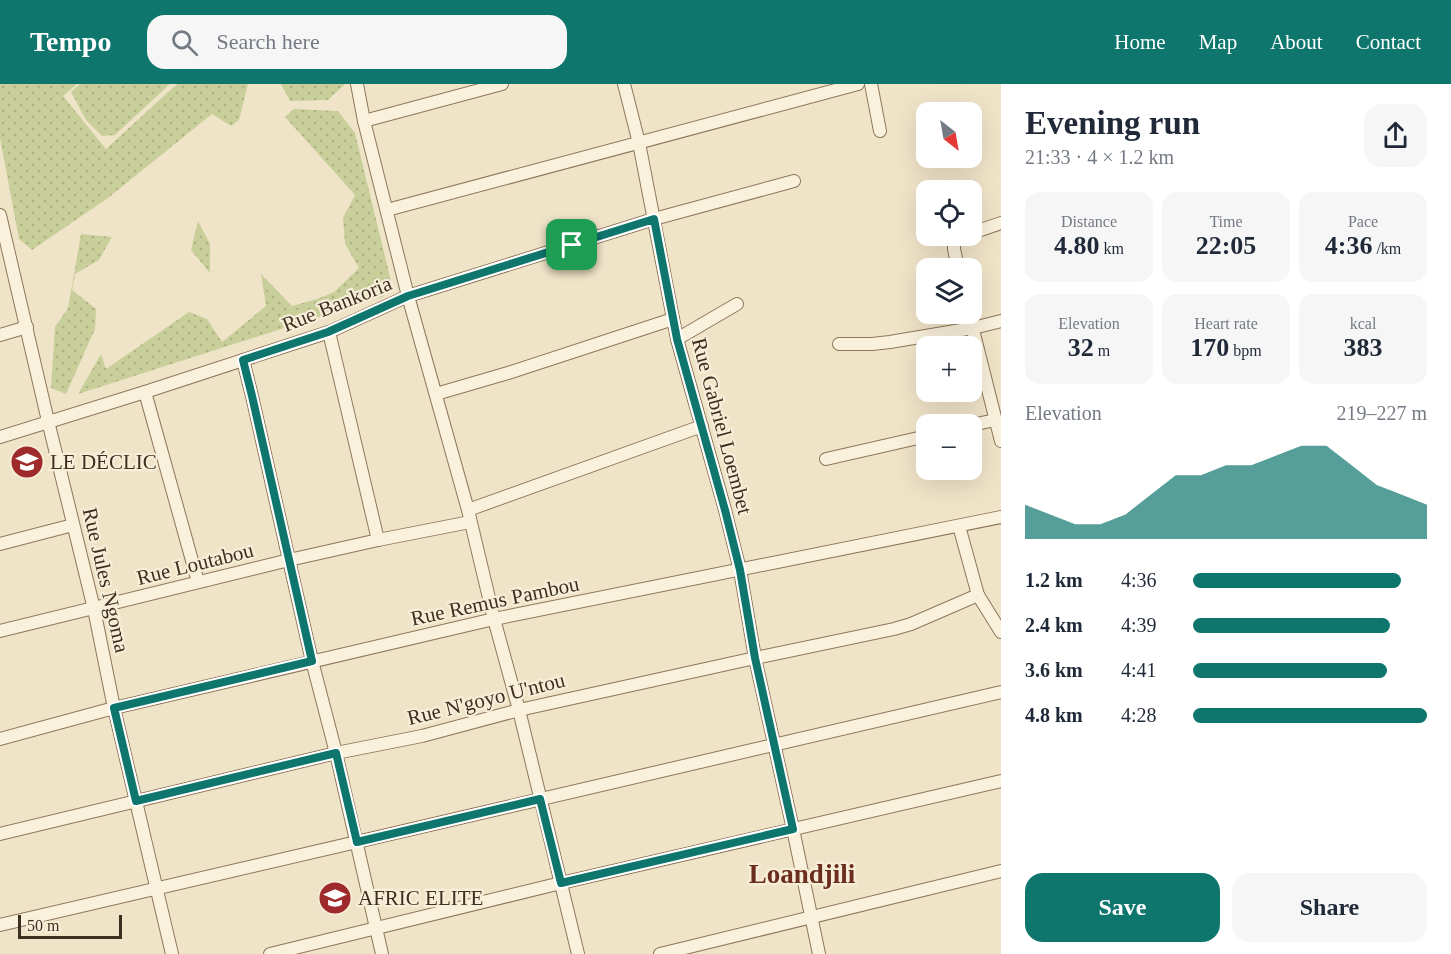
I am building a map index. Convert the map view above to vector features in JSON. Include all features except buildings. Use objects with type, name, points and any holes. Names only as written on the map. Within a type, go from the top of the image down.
[{"type":"street","points":[[357,84],[364,121],[408,296],[469,516],[519,710],[578,954]]},
{"type":"street","points":[[364,121],[502,84]]},
{"type":"street","name":"Rue Gabriel Loembet","points":[[624,84],[639,143],[677,339],[740,570],[755,658],[819,954]]},
{"type":"street","points":[[387,210],[858,84]]},
{"type":"street","points":[[871,84],[880,131]]},
{"type":"street","name":"Rue Bankoria","points":[[0,437],[328,332],[408,296],[654,219],[794,182]]},
{"type":"street","name":"Rue Jules Ngoma","points":[[0,215],[2,235],[27,327],[94,609],[114,708],[172,954]]},
{"type":"street","points":[[982,230],[1001,223]]},
{"type":"street","points":[[677,339],[737,304]]},
{"type":"street","points":[[436,394],[673,319]]},
{"type":"street","points":[[839,344],[872,344],[973,328],[1001,321]]},
{"type":"street","points":[[972,324],[1001,441]]},
{"type":"street","points":[[0,335],[27,327]]},
{"type":"street","points":[[328,332],[378,540]]},
{"type":"street","points":[[243,360],[382,954]]},
{"type":"street","points":[[145,392],[198,582]]},
{"type":"street","points":[[982,423],[996,420]]},
{"type":"street","name":"Rue Loutabou","points":[[0,632],[469,516],[702,426]]},
{"type":"street","points":[[826,459],[916,439]]},
{"type":"street","name":"Rue Remus Pambou","points":[[0,739],[114,708],[494,619],[1001,517]]},
{"type":"street","points":[[0,544],[73,525]]},
{"type":"street","points":[[959,526],[978,595],[1001,632]]},
{"type":"street","name":"Rue N'goyo U'ntou","points":[[0,834],[336,753],[422,736],[519,710],[894,629],[978,595]]},
{"type":"street","points":[[0,925],[1001,692]]},
{"type":"street","points":[[270,954],[561,883],[1001,781]]},
{"type":"street","points":[[660,954],[1001,871]]},
{"type":"green space","points":[[0,84],[77,84],[63,96],[106,149],[177,84],[248,84],[239,120],[231,126],[212,114],[108,198],[32,250],[19,239],[0,138]]},
{"type":"green space","points":[[80,84],[170,84],[115,135],[102,136],[86,120],[71,92]]},
{"type":"green space","points":[[281,84],[345,84],[328,100],[290,101]]},
{"type":"green space","points":[[294,109],[338,111],[355,133],[391,281],[384,296],[78,394],[101,354],[106,369],[189,312],[207,319],[222,342],[266,306],[261,274],[292,306],[334,292],[359,268],[345,244],[343,218],[355,195],[285,117]]},
{"type":"green space","points":[[198,221],[210,244],[210,273],[191,250]]},
{"type":"green space","points":[[81,234],[112,237],[99,260],[75,274],[72,290],[96,309],[95,329],[66,394],[51,388],[55,327],[68,308]]},
{"type":"place","name":"LE DÉCLIC","points":[[27,462]]},
{"type":"place","name":"AFRIC ELITE","points":[[335,898]]},
{"type":"district","name":"Loandjili","points":[[802,874]]},
{"type":"route","points":[[654,219],[677,339],[740,570],[755,658],[793,829],[561,883],[540,799],[357,842],[336,753],[136,801],[114,708],[312,661],[243,360],[328,332],[408,296],[572,245],[654,219]]}]
